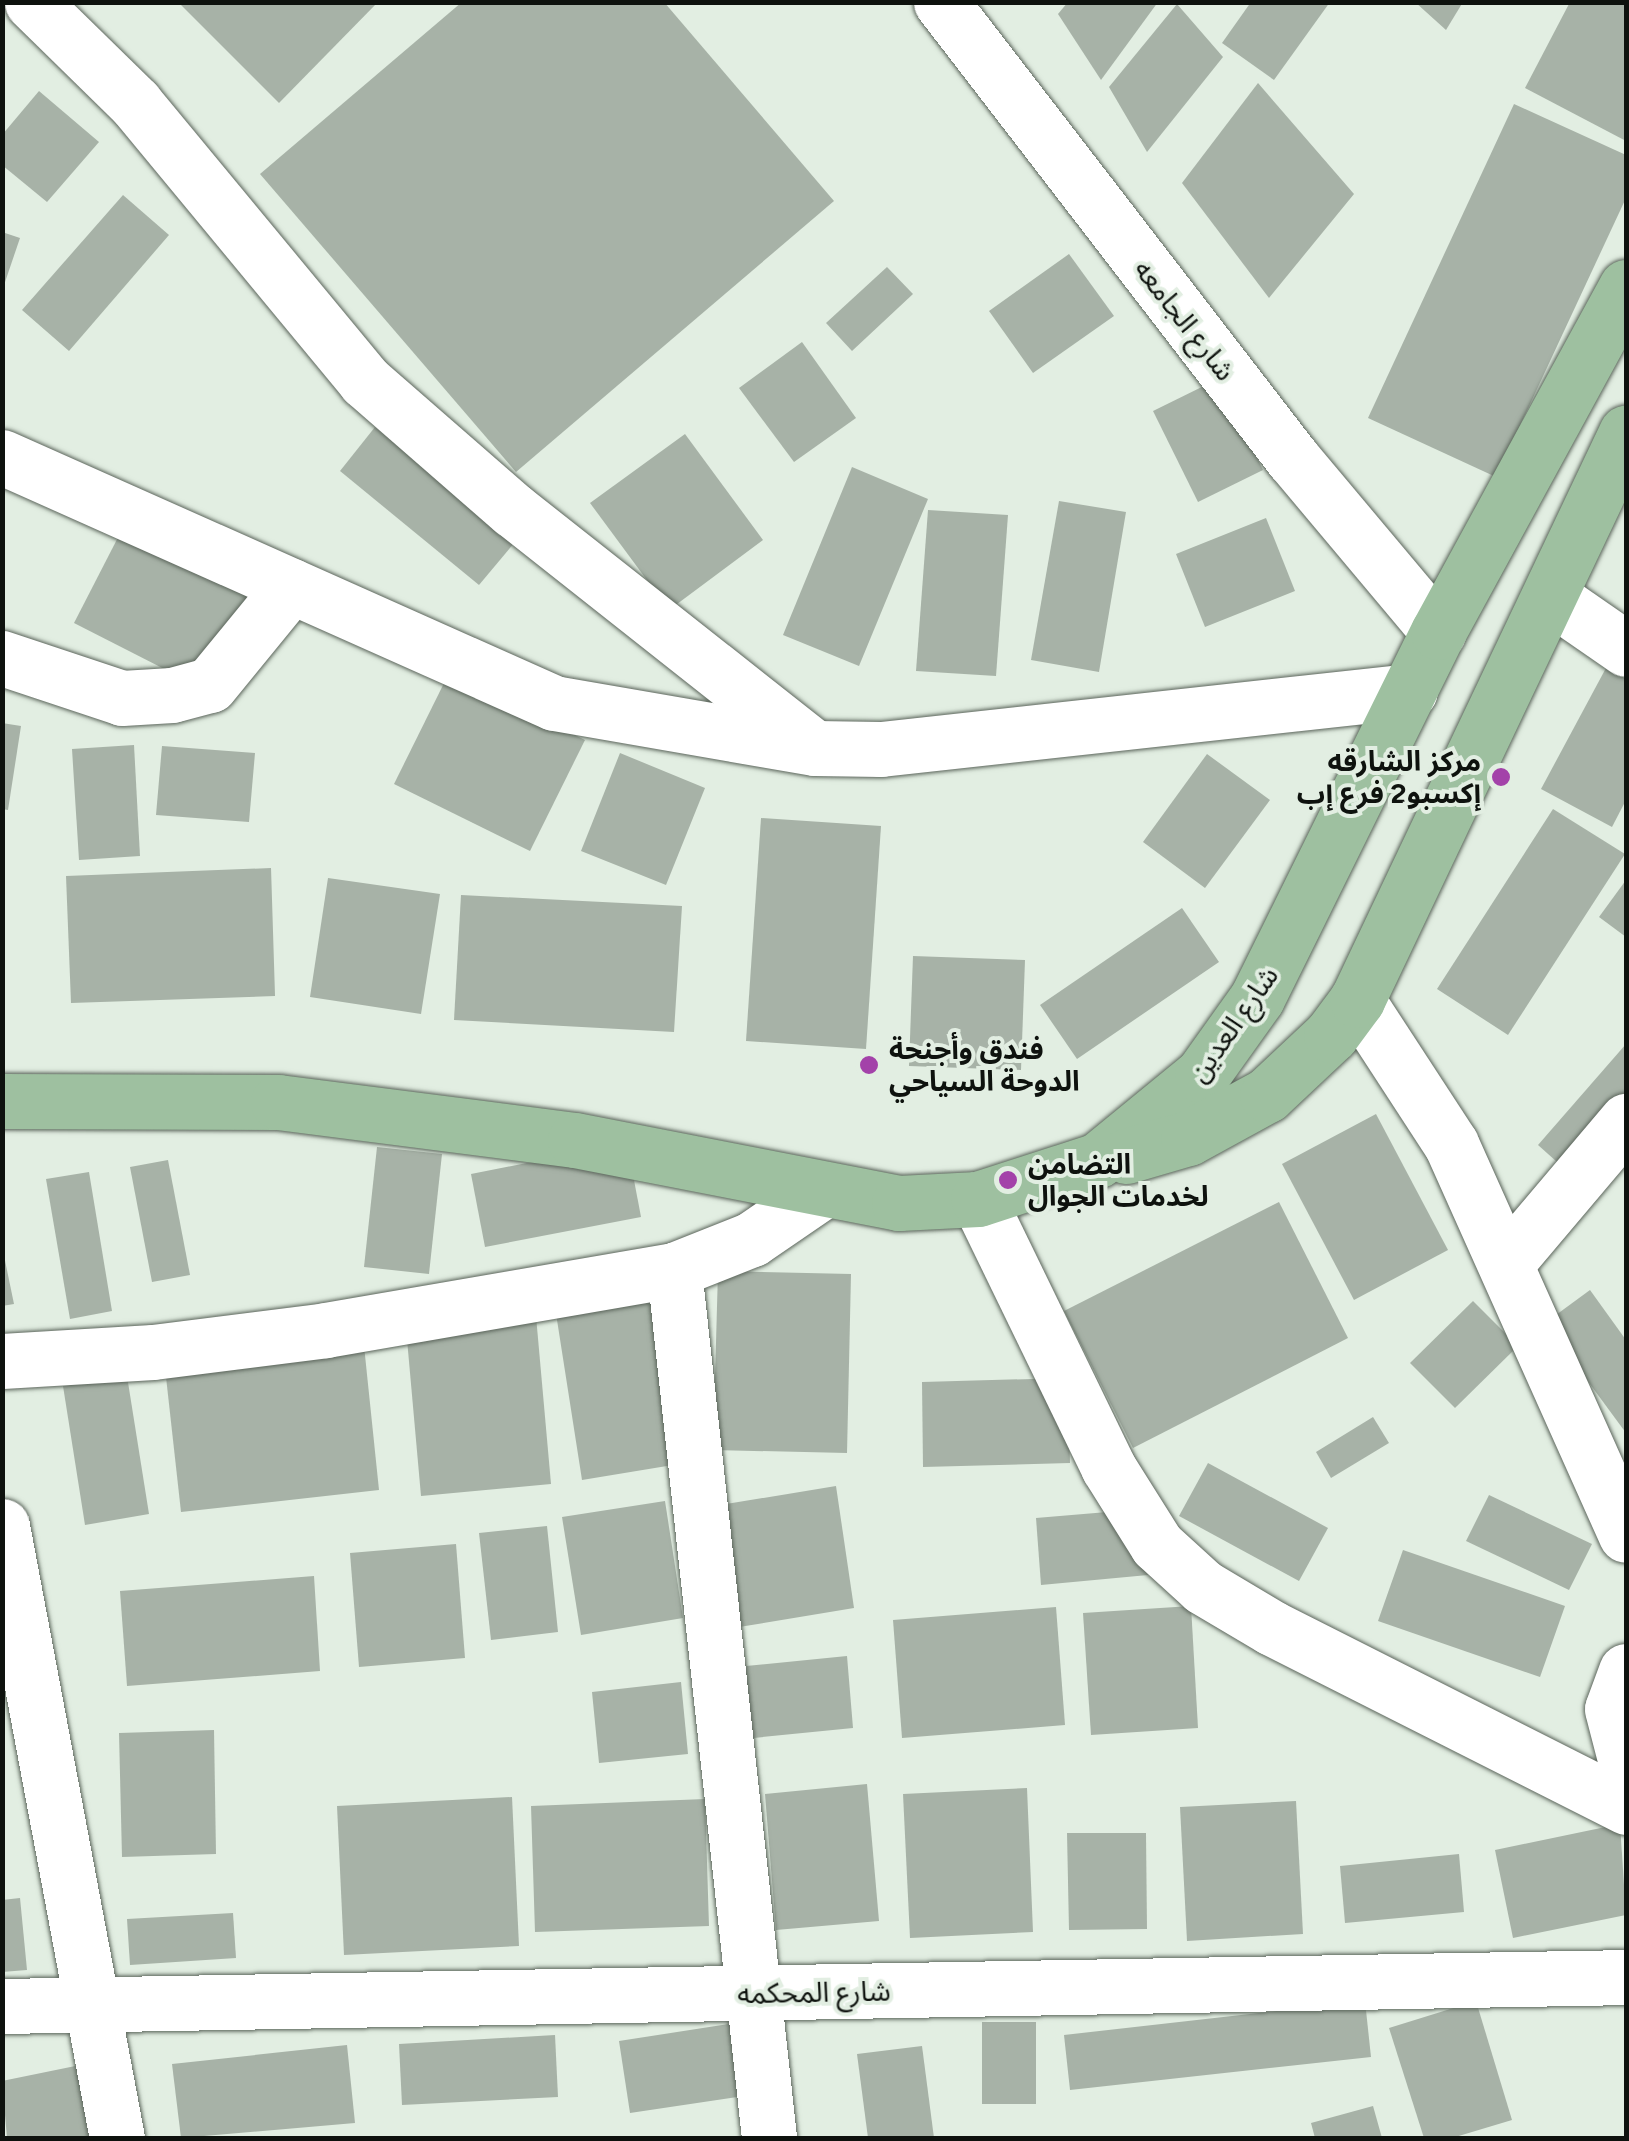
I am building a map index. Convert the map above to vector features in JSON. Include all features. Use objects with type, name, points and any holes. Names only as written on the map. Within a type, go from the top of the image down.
[{"type":"main road","name":"شارع العدين","points":[[1098,1160],[1170,1106],[1240,1024],[1276,966],[1438,632],[1626,287]]},
{"type":"main road","name":"شارع العدين","points":[[1098,1160],[1188,1138],[1229,1118],[1300,1067],[1357,1000],[1626,433]]},
{"type":"main road","points":[[2,1101],[278,1102],[575,1140],[899,1203],[978,1198],[1040,1184],[1098,1160]]},
{"type":"street","points":[[32,2],[135,102],[365,382],[513,510],[814,748]]},
{"type":"street","name":"شارع الجامعه","points":[[959,11],[1293,459],[1438,632]]},
{"type":"street","points":[[2,457],[554,703],[814,748],[881,749],[1410,691]]},
{"type":"street","points":[[2,658],[122,698],[172,695],[210,686],[291,586]]},
{"type":"street","points":[[1550,597],[1626,650]]},
{"type":"street","points":[[1357,1000],[1451,1144],[1626,1535]]},
{"type":"street","points":[[1507,1262],[1626,1121]]},
{"type":"street","points":[[2,1361],[153,1352],[326,1330],[674,1270],[752,1239],[822,1191]]},
{"type":"street","points":[[978,1198],[1108,1467],[1157,1545],[1202,1587],[1272,1628],[1626,1807]]},
{"type":"street","points":[[674,1270],[769,2138]]},
{"type":"street","points":[[2,1526],[117,2138]]},
{"type":"street","points":[[1626,1671],[1612,1710],[1626,1763]]},
{"type":"street","name":"شارع المحكمه","points":[[2,2006],[90,2001],[1626,1978]]},
{"type":"building","points":[[178,2],[378,2],[279,103]]},
{"type":"building","points":[[462,2],[664,2],[834,201],[516,472],[260,174]]},
{"type":"building","points":[[1068,2],[1158,2],[1101,80],[1058,14]]},
{"type":"building","points":[[1251,2],[1330,2],[1274,80],[1222,43]]},
{"type":"building","points":[[1415,2],[1463,2],[1446,30]]},
{"type":"building","points":[[1570,2],[1626,2],[1626,141],[1525,88]]},
{"type":"building","points":[[1177,4],[1223,57],[1147,152],[1109,87]]},
{"type":"building","points":[[1258,83],[1354,194],[1269,298],[1182,183]]},
{"type":"building","points":[[39,91],[99,142],[47,202],[2,165],[2,135]]},
{"type":"building","points":[[1514,104],[1626,155],[1626,198],[1496,477],[1368,418]]},
{"type":"building","points":[[123,195],[169,235],[69,351],[22,310]]},
{"type":"building","points":[[2,232],[20,238],[3,288],[2,288]]},
{"type":"building","points":[[1069,254],[1114,316],[1033,373],[989,311]]},
{"type":"building","points":[[887,267],[913,294],[852,351],[826,323]]},
{"type":"building","points":[[802,342],[856,418],[794,462],[739,388]]},
{"type":"building","points":[[1218,379],[1263,470],[1198,502],[1153,411]]},
{"type":"building","points":[[375,427],[515,542],[479,585],[340,471]]},
{"type":"building","points":[[685,434],[763,540],[669,610],[590,503]]},
{"type":"building","points":[[852,467],[928,499],[859,666],[783,635]]},
{"type":"building","points":[[1059,501],[1126,512],[1099,672],[1031,660]]},
{"type":"building","points":[[928,510],[1008,515],[996,676],[916,671]]},
{"type":"building","points":[[129,516],[285,596],[231,703],[74,623]]},
{"type":"building","points":[[1266,518],[1295,591],[1205,627],[1176,554]]},
{"type":"building","points":[[1606,668],[1626,679],[1626,800],[1612,827],[1541,789]]},
{"type":"building","points":[[449,673],[585,740],[530,851],[394,784]]},
{"type":"building","points":[[2,723],[21,726],[8,810],[2,809]]},
{"type":"building","points":[[134,745],[140,856],[79,860],[72,749]]},
{"type":"building","points":[[162,746],[255,753],[249,822],[156,815]]},
{"type":"building","points":[[620,753],[705,788],[666,885],[581,851]]},
{"type":"building","points":[[1207,754],[1270,800],[1205,888],[1143,842]]},
{"type":"building","points":[[1553,809],[1625,854],[1508,1035],[1437,989]]},
{"type":"building","points":[[761,818],[881,826],[866,1049],[746,1041]]},
{"type":"building","points":[[271,868],[275,996],[71,1003],[66,876]]},
{"type":"building","points":[[328,878],[440,894],[421,1014],[310,997]]},
{"type":"building","points":[[1626,880],[1626,937],[1599,917]]},
{"type":"building","points":[[461,895],[682,906],[674,1032],[454,1020]]},
{"type":"building","points":[[1182,908],[1219,962],[1077,1059],[1040,1005]]},
{"type":"building","points":[[913,956],[1025,960],[1021,1070],[909,1066]]},
{"type":"building","points":[[1626,1044],[1626,1101],[1566,1170],[1538,1145]]},
{"type":"building","points":[[1376,1114],[1448,1250],[1354,1300],[1282,1164]]},
{"type":"building","points":[[627,1143],[641,1217],[485,1247],[471,1174]]},
{"type":"building","points":[[377,1147],[442,1154],[429,1274],[364,1267]]},
{"type":"building","points":[[168,1160],[190,1275],[152,1282],[130,1167]]},
{"type":"building","points":[[89,1172],[112,1311],[70,1319],[46,1179]]},
{"type":"building","points":[[1279,1202],[1348,1338],[1133,1448],[1064,1311]]},
{"type":"building","points":[[2,1246],[14,1304],[2,1306]]},
{"type":"building","points":[[718,1271],[851,1274],[847,1453],[713,1450]]},
{"type":"building","points":[[1590,1290],[1626,1340],[1626,1433],[1545,1323]]},
{"type":"building","points":[[651,1291],[679,1464],[582,1480],[555,1307]]},
{"type":"building","points":[[1473,1301],[1518,1346],[1455,1408],[1410,1363]]},
{"type":"building","points":[[536,1316],[551,1484],[421,1496],[406,1328]]},
{"type":"building","points":[[363,1336],[379,1490],[181,1512],[164,1359]]},
{"type":"building","points":[[127,1376],[149,1514],[85,1525],[63,1386]]},
{"type":"building","points":[[1067,1378],[1070,1463],[923,1467],[922,1382]]},
{"type":"building","points":[[1373,1417],[1389,1443],[1331,1478],[1316,1452]]},
{"type":"building","points":[[1208,1463],[1328,1528],[1299,1581],[1179,1516]]},
{"type":"building","points":[[836,1486],[854,1608],[733,1628],[714,1506]]},
{"type":"building","points":[[1489,1495],[1592,1544],[1569,1590],[1466,1541]]},
{"type":"building","points":[[665,1501],[683,1618],[581,1635],[562,1517]]},
{"type":"building","points":[[1143,1509],[1148,1575],[1041,1585],[1036,1518]]},
{"type":"building","points":[[547,1526],[558,1632],[491,1640],[479,1533]]},
{"type":"building","points":[[456,1544],[465,1658],[359,1667],[350,1553]]},
{"type":"building","points":[[1403,1550],[1565,1606],[1540,1677],[1378,1621]]},
{"type":"building","points":[[314,1576],[320,1671],[127,1686],[120,1591]]},
{"type":"building","points":[[1191,1606],[1198,1728],[1091,1735],[1083,1613]]},
{"type":"building","points":[[1056,1607],[1065,1725],[902,1738],[893,1620]]},
{"type":"building","points":[[847,1656],[853,1728],[733,1740],[726,1668]]},
{"type":"building","points":[[681,1682],[688,1754],[599,1763],[592,1692]]},
{"type":"building","points":[[214,1730],[216,1854],[122,1857],[119,1733]]},
{"type":"building","points":[[867,1784],[879,1921],[776,1930],[765,1794]]},
{"type":"building","points":[[1027,1788],[1033,1932],[910,1938],[903,1794]]},
{"type":"building","points":[[512,1797],[519,1946],[344,1955],[337,1806]]},
{"type":"building","points":[[705,1799],[709,1926],[535,1932],[531,1806]]},
{"type":"building","points":[[1296,1801],[1303,1934],[1187,1941],[1180,1807]]},
{"type":"building","points":[[1620,1824],[1626,1915],[1513,1938],[1495,1850]]},
{"type":"building","points":[[1067,1833],[1146,1833],[1147,1929],[1069,1930]]},
{"type":"building","points":[[1459,1854],[1464,1912],[1345,1923],[1340,1866]]},
{"type":"building","points":[[20,1898],[27,1970],[2,1972],[2,1900]]},
{"type":"building","points":[[233,1913],[236,1958],[130,1965],[127,1919]]},
{"type":"building","points":[[1365,2001],[1371,2057],[1070,2090],[1064,2035]]},
{"type":"building","points":[[1476,2001],[1512,2120],[1452,2138],[1424,2138],[1389,2028]]},
{"type":"building","points":[[774,2017],[785,2090],[630,2113],[619,2041]]},
{"type":"building","points":[[982,2022],[1036,2022],[1036,2104],[982,2104]]},
{"type":"building","points":[[555,2035],[558,2097],[402,2105],[399,2044]]},
{"type":"building","points":[[347,2045],[355,2123],[181,2138],[172,2064]]},
{"type":"building","points":[[922,2046],[934,2138],[868,2138],[857,2054]]},
{"type":"building","points":[[90,2063],[104,2138],[7,2138],[2,2081]]},
{"type":"building","points":[[1373,2106],[1382,2138],[1315,2138],[1311,2123]]},
{"type":"place","name":"مركز الشارقه إكسبو2 فرع إب","points":[[1501,777]]},
{"type":"place","name":"فندق وأجنحة الدوحة السياحي","points":[[869,1065]]},
{"type":"place","name":"التضامن لخدمات الجوال","points":[[1008,1180]]}]
